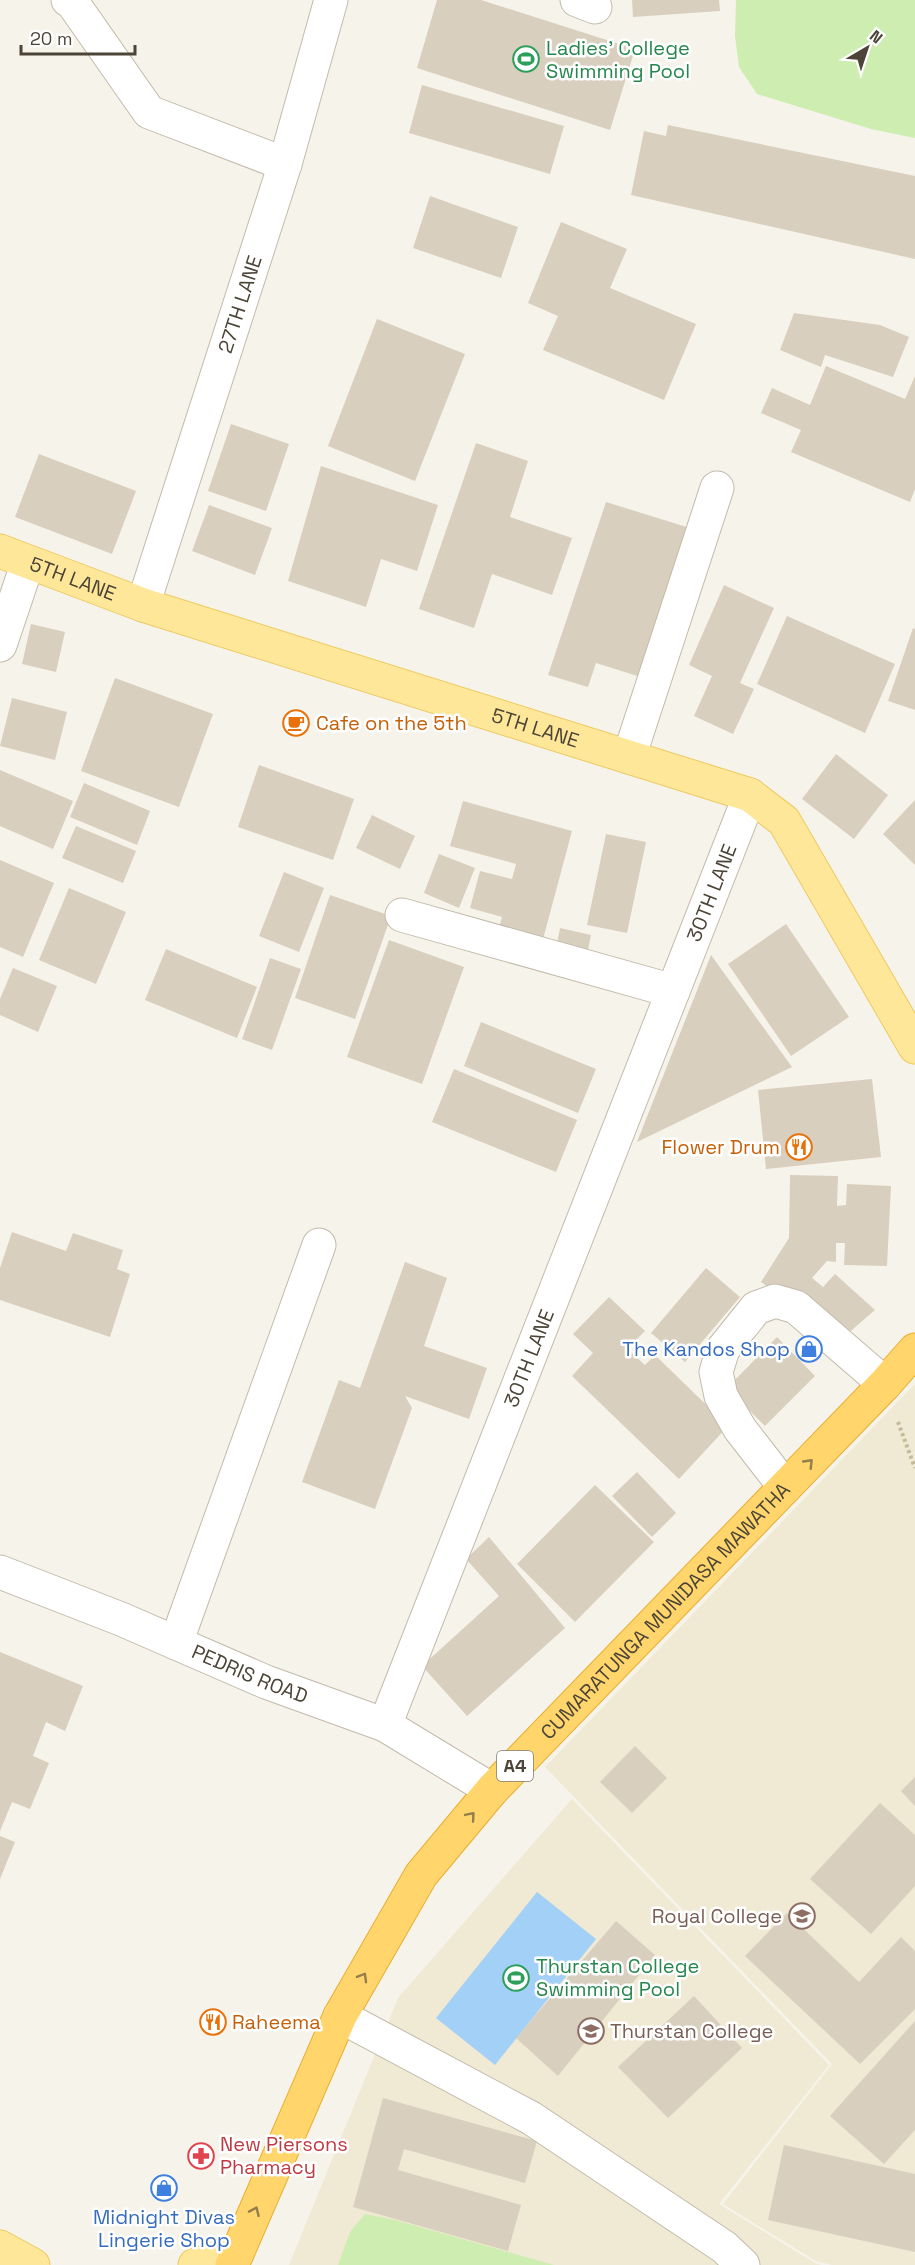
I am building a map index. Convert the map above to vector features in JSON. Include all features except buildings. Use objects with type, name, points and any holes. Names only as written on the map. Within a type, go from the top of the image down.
[{"type":"highway","name":"CUMARATUNGA MUNIDASA MAWATHA","points":[[234,2259],[340,2016],[421,1875],[492,1790],[885,1384],[915,1350]]},
{"type":"main road","name":"5TH LANE","points":[[14,556],[143,605],[750,795],[784,821],[915,1047]]},
{"type":"main road","points":[[0,2247],[33,2265]]},
{"type":"main road","points":[[195,2265],[234,2259]]},
{"type":"street","points":[[69,0],[149,112],[285,164]]},
{"type":"street","name":"27TH LANE","points":[[143,605],[285,164],[331,0]]},
{"type":"street","points":[[628,757],[717,488]]},
{"type":"street","points":[[0,645],[14,556]]},
{"type":"street","name":"30TH LANE","points":[[385,1725],[750,795]]},
{"type":"street","points":[[402,915],[673,991]]},
{"type":"street","points":[[176,1643],[319,1245]]},
{"type":"street","points":[[785,1487],[740,1429],[721,1396],[716,1372],[723,1349],[756,1308],[775,1301],[796,1308],[885,1384]]},
{"type":"street","name":"PEDRIS ROAD","points":[[0,1572],[121,1619],[266,1682],[385,1725],[492,1790]]},
{"type":"street","points":[[340,2016],[531,2118],[724,2247],[743,2265]]},
{"type":"path","points":[[885,1384],[915,1468]]},
{"type":"shaded area","name":"Royal College","points":[[915,1384],[915,2265],[832,2265],[816,2261],[723,2204],[832,2064],[545,1767]]},
{"type":"shaded area","name":"Thurstan College","points":[[572,1799],[829,2065],[719,2204],[821,2265],[289,2265],[398,1998]]},
{"type":"green space","points":[[736,0],[915,0],[915,138],[871,129],[757,94],[739,67],[735,36]]},
{"type":"green space","points":[[365,2214],[395,2220],[554,2265],[338,2265],[350,2232]]},
{"type":"water","name":"Thurstan College Swimming Pool","points":[[537,1892],[596,1939],[495,2065],[436,2018]]},
{"type":"place","name":"Ladies' College Swimming Pool","points":[[526,59]]},
{"type":"place","name":"Cafe on the 5th","points":[[296,723]]},
{"type":"place","name":"Flower Drum","points":[[799,1147]]},
{"type":"place","name":"The Kandos Shop","points":[[809,1349]]},
{"type":"place","name":"Royal College","points":[[802,1916]]},
{"type":"place","name":"Thurstan College Swimming Pool","points":[[516,1978]]},
{"type":"place","name":"Raheema","points":[[213,2022]]},
{"type":"place","name":"Thurstan College","points":[[591,2031]]},
{"type":"place","name":"New Piersons Pharmacy","points":[[201,2156]]},
{"type":"place","name":"Midnight Divas Lingerie Shop","points":[[164,2188]]}]
